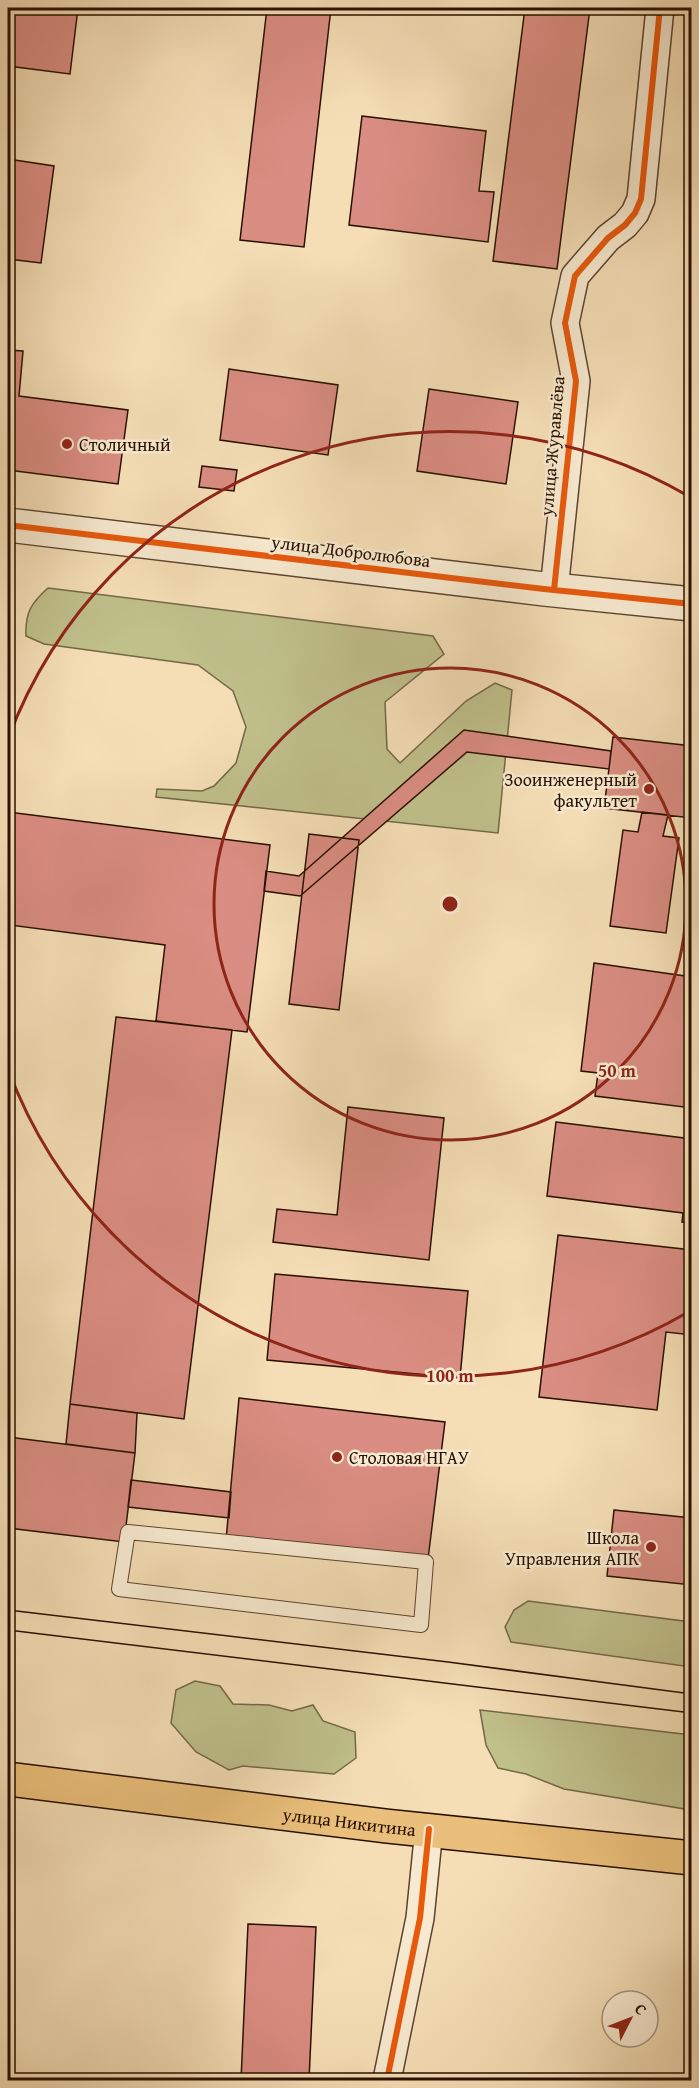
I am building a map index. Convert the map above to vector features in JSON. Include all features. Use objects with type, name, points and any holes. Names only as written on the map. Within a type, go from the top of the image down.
[{"type":"main road","name":"улица Никитина","points":[[8,1779],[692,1858]]},
{"type":"street","name":"улица Журавлёва","points":[[554,590],[576,381],[565,323],[575,276],[608,238],[625,225],[635,213],[641,199],[660,8]]},
{"type":"street","name":"улица Добролюбова","points":[[8,525],[554,590],[692,604]]},
{"type":"street","points":[[387,2080],[420,1918],[429,1829]]},
{"type":"lane","points":[[128,1532],[228,1544],[426,1562],[421,1625],[119,1589],[128,1532]]},
{"type":"green space","points":[[48,588],[433,636],[444,654],[385,702],[387,749],[400,763],[466,701],[495,683],[512,690],[498,833],[156,797],[157,789],[202,791],[214,786],[236,763],[246,727],[233,691],[198,665],[44,644],[26,636],[30,609]]},
{"type":"green space","points":[[528,1601],[691,1622],[691,1667],[511,1642],[505,1627],[514,1610]]},
{"type":"green space","points":[[195,1681],[220,1686],[233,1704],[269,1705],[292,1711],[313,1705],[323,1721],[355,1732],[356,1758],[334,1774],[243,1766],[229,1770],[196,1752],[171,1723],[176,1690]]},
{"type":"green space","points":[[480,1710],[691,1735],[691,1810],[564,1789],[526,1774],[498,1768],[486,1745]]},
{"type":"building","points":[[15,8],[78,8],[70,74],[8,66]]},
{"type":"building","points":[[267,8],[331,8],[304,247],[240,240]]},
{"type":"building","points":[[525,8],[590,8],[557,269],[493,261]]},
{"type":"building","points":[[362,116],[486,131],[479,191],[494,192],[488,242],[349,225]]},
{"type":"building","points":[[8,159],[54,166],[41,263],[8,259]]},
{"type":"building","points":[[8,350],[23,351],[19,396],[128,410],[118,484],[8,470]]},
{"type":"building","points":[[229,369],[338,385],[328,455],[220,440]]},
{"type":"building","points":[[429,389],[518,402],[506,484],[417,471]]},
{"type":"building","points":[[202,466],[237,470],[234,491],[199,487]]},
{"type":"building","points":[[464,730],[611,751],[609,769],[467,752],[300,896],[264,891],[266,871],[299,876]]},
{"type":"building","name":"Зооинженерный факультет","points":[[613,737],[692,746],[692,818],[604,808]]},
{"type":"building","points":[[8,812],[270,845],[247,1032],[156,1021],[165,945],[10,925],[8,945]]},
{"type":"building","points":[[642,812],[668,815],[663,836],[679,838],[666,933],[610,926],[623,830],[638,832]]},
{"type":"building","points":[[309,834],[359,840],[339,1010],[289,1004]]},
{"type":"building","points":[[594,963],[692,977],[692,1108],[595,1096],[598,1073],[581,1071]]},
{"type":"building","points":[[116,1017],[232,1030],[184,1419],[70,1404]]},
{"type":"building","points":[[348,1107],[444,1118],[429,1260],[273,1242],[277,1209],[337,1215]]},
{"type":"building","points":[[556,1122],[692,1139],[692,1223],[682,1222],[683,1213],[547,1196]]},
{"type":"building","points":[[558,1235],[692,1250],[692,1335],[666,1332],[657,1410],[539,1397]]},
{"type":"building","points":[[275,1274],[468,1291],[460,1378],[267,1360]]},
{"type":"building","name":"Столовая НГАУ","points":[[239,1398],[445,1422],[428,1559],[226,1540]]},
{"type":"building","points":[[70,1404],[137,1413],[135,1453],[66,1444]]},
{"type":"building","points":[[8,1437],[135,1453],[124,1542],[8,1528]]},
{"type":"building","points":[[131,1480],[231,1492],[229,1518],[128,1507]]},
{"type":"building","name":"Школа Управления АПК","points":[[614,1510],[692,1518],[692,1585],[607,1576]]},
{"type":"building","points":[[248,1924],[316,1927],[309,2080],[241,2080]]},
{"type":"tram line","points":[[8,1610],[448,1662],[692,1694]]},
{"type":"tram line","points":[[8,1630],[692,1713]]},
{"type":"cycle path","points":[[554,590],[576,381],[565,323],[575,276],[608,238],[625,225],[635,213],[641,199],[660,8]]},
{"type":"cycle path","points":[[8,525],[544,589],[692,604]]},
{"type":"cycle path","points":[[387,2080],[420,1918],[429,1829]]},
{"type":"place","name":"Столичный","points":[[67,444]]},
{"type":"place","name":"Зооинженерный факультет","points":[[649,789]]},
{"type":"place","name":"Столовая НГАУ","points":[[337,1457]]},
{"type":"place","name":"Школа Управления АПК","points":[[651,1547]]}]
